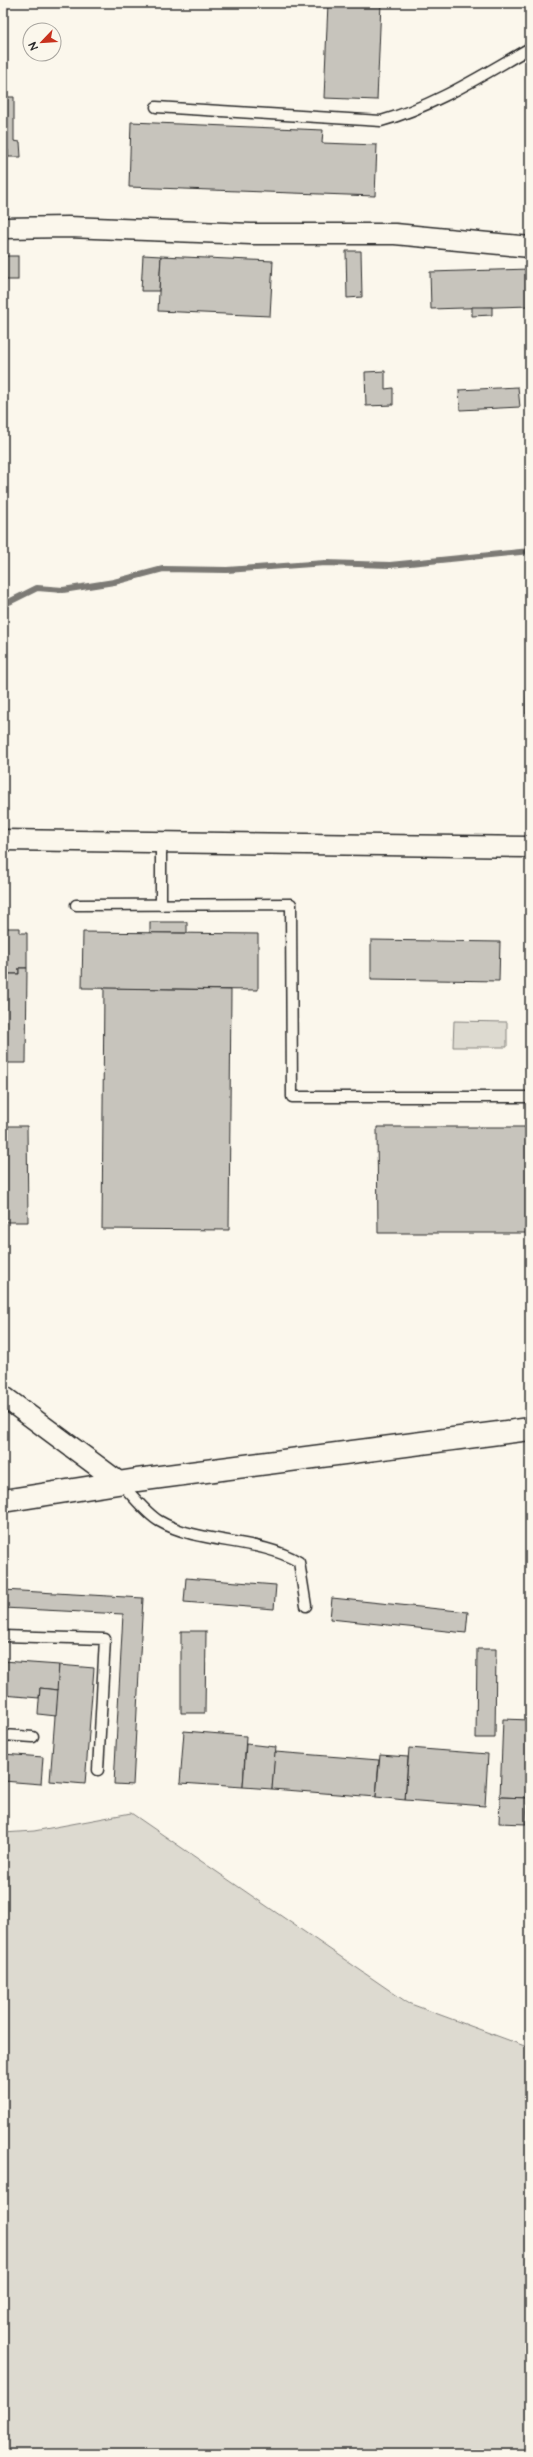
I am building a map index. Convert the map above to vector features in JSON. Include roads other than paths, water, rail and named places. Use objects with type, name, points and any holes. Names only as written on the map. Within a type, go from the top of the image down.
[{"type":"street","points":[[3,228],[75,227],[251,234],[395,234],[530,247]]},
{"type":"street","points":[[3,840],[530,847]]},
{"type":"street","points":[[3,1396],[120,1483]]},
{"type":"street","points":[[3,1501],[120,1483],[530,1429]]},
{"type":"lane","points":[[156,107],[381,121],[406,114],[433,102],[530,48]]},
{"type":"lane","points":[[161,841],[161,905]]},
{"type":"lane","points":[[76,905],[291,904],[292,1097],[530,1097]]},
{"type":"lane","points":[[120,1483],[158,1521],[170,1526],[283,1552],[299,1562],[306,1606]]},
{"type":"lane","points":[[3,1636],[105,1639],[98,1770]]},
{"type":"lane","points":[[3,1736],[33,1737]]},
{"type":"waterway","points":[[3,605],[37,588],[63,590],[114,582],[163,569],[227,570],[325,563],[390,565],[530,551]]}]
